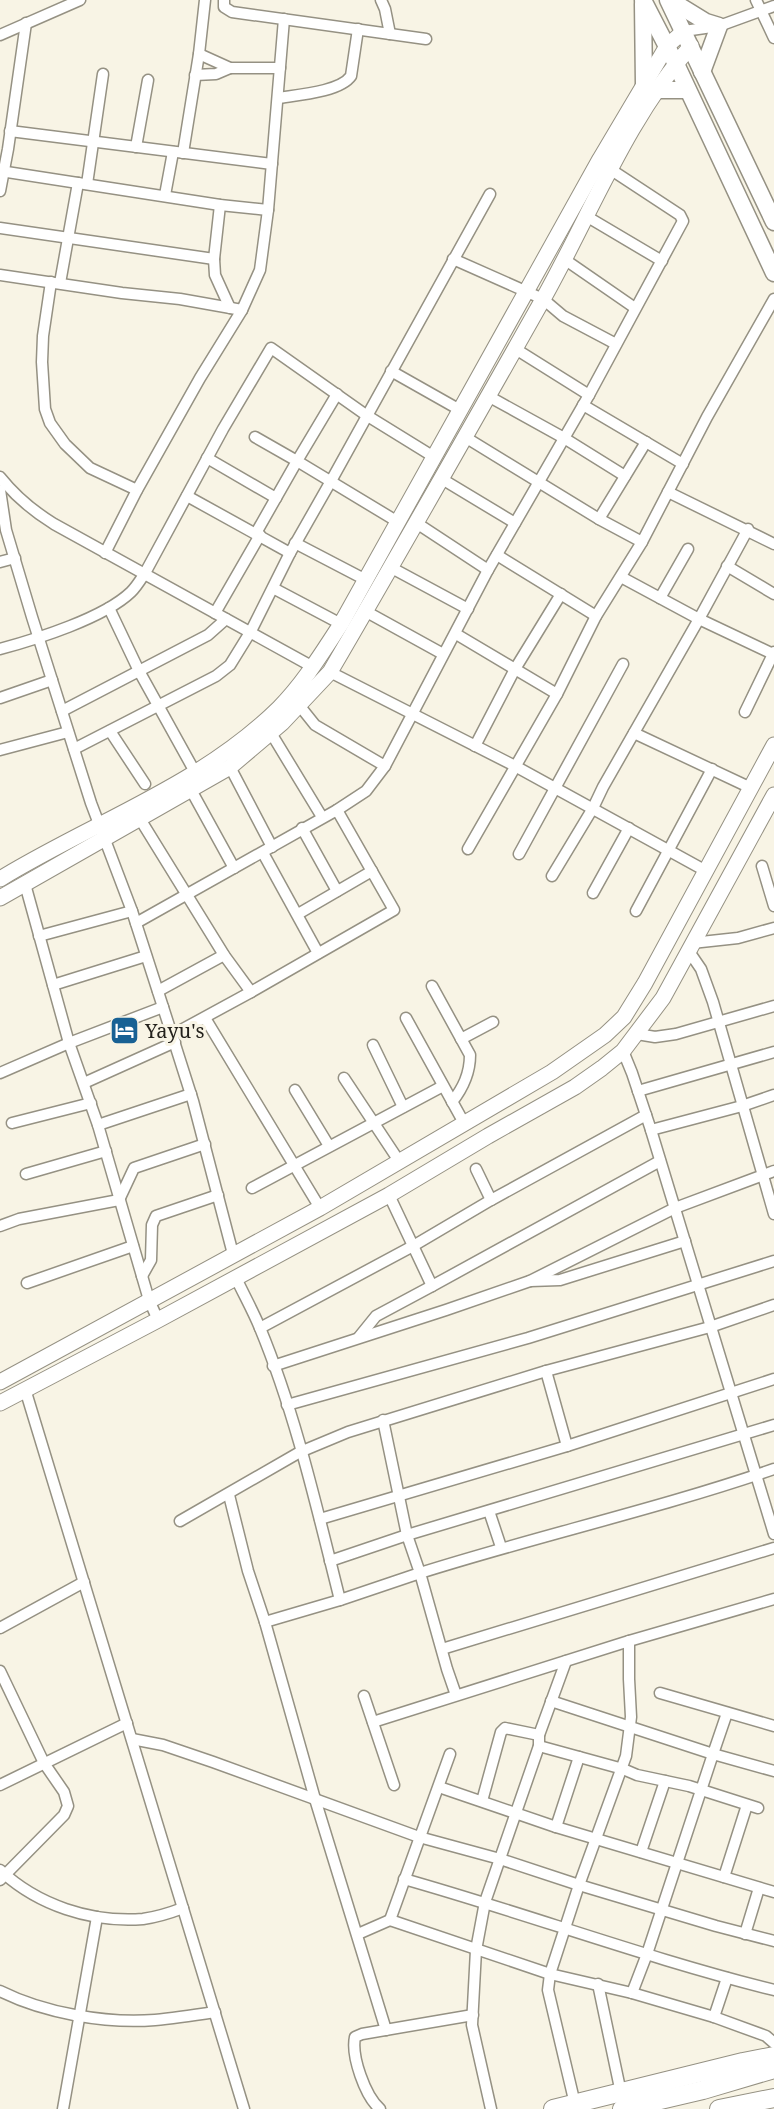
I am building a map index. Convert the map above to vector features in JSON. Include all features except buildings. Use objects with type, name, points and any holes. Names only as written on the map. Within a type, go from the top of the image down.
[{"type":"highway","points":[[622,2101],[743,2062],[774,2056]]},
{"type":"highway","points":[[553,2109],[575,2104],[622,2101],[703,2090],[774,2069]]},
{"type":"highway","points":[[719,2109],[774,2098]]},
{"type":"main road","points":[[643,0],[774,273]]},
{"type":"main road","points":[[643,0],[650,88],[687,90]]},
{"type":"main road","points":[[669,0],[706,22],[711,28],[702,72]]},
{"type":"main road","points":[[669,0],[774,222]]},
{"type":"street","points":[[44,0],[49,12]]},
{"type":"street","points":[[0,35],[80,0]]},
{"type":"street","points":[[165,195],[178,152],[195,75],[205,0]]},
{"type":"street","points":[[224,0],[224,7],[232,12],[426,39]]},
{"type":"street","points":[[381,0],[390,34]]},
{"type":"street","points":[[756,0],[774,38]]},
{"type":"street","points":[[0,879],[103,832],[140,819],[230,767],[271,732],[330,672],[543,299],[610,170],[650,88],[667,46],[774,6]]},
{"type":"street","points":[[105,553],[136,490],[242,310],[260,270],[268,210],[284,19]]},
{"type":"street","points":[[0,191],[26,23]]},
{"type":"street","points":[[0,898],[225,754],[279,708],[313,667],[366,580],[526,291],[650,88],[675,64],[687,39],[711,28]]},
{"type":"street","points":[[278,98],[321,91],[347,82],[351,76],[358,29]]},
{"type":"street","points":[[199,54],[230,68]]},
{"type":"street","points":[[195,75],[216,74],[230,68],[280,68]]},
{"type":"street","points":[[103,74],[93,142],[43,336],[45,409],[50,423],[65,444],[90,468],[136,490]]},
{"type":"street","points":[[136,147],[148,80]]},
{"type":"street","points":[[10,131],[272,164]]},
{"type":"street","points":[[2,170],[220,205],[268,210]]},
{"type":"street","points":[[136,923],[337,810],[366,791],[385,766],[442,654],[456,633],[488,570],[583,405],[683,221],[680,215],[610,170]]},
{"type":"street","points":[[74,749],[216,676],[230,665],[251,631],[292,548],[331,482],[490,194]]},
{"type":"street","points":[[220,205],[214,260],[215,275],[230,308]]},
{"type":"street","points":[[586,216],[662,261]]},
{"type":"street","points":[[0,228],[214,260]]},
{"type":"street","points":[[453,259],[543,299],[563,316],[616,344]]},
{"type":"street","points":[[564,259],[635,308]]},
{"type":"street","points":[[0,275],[122,294],[180,298],[242,310]]},
{"type":"street","points":[[468,849],[556,694],[596,616],[642,542],[774,298]]},
{"type":"street","points":[[0,649],[40,638],[109,608],[131,592],[145,573],[207,458],[271,348],[366,415],[434,457]]},
{"type":"street","points":[[514,348],[589,394]]},
{"type":"street","points":[[391,371],[460,410]]},
{"type":"street","points":[[215,613],[276,498],[337,394]]},
{"type":"street","points":[[488,396],[564,438],[625,477]]},
{"type":"street","points":[[583,405],[683,464]]},
{"type":"street","points":[[255,437],[398,522]]},
{"type":"street","points":[[465,437],[599,519],[642,542]]},
{"type":"street","points":[[599,519],[646,442]]},
{"type":"street","points":[[207,458],[276,498]]},
{"type":"street","points":[[0,477],[14,494],[34,511],[105,553],[313,667]]},
{"type":"street","points":[[442,479],[516,523]]},
{"type":"street","points":[[0,489],[6,530],[91,803],[132,911],[174,1039],[234,1254]]},
{"type":"street","points":[[668,492],[774,544]]},
{"type":"street","points":[[187,495],[258,534],[366,580]]},
{"type":"street","points":[[416,522],[488,570]]},
{"type":"street","points":[[552,876],[699,620],[747,529]]},
{"type":"street","points":[[660,598],[688,549]]},
{"type":"street","points":[[497,555],[596,616]]},
{"type":"street","points":[[0,562],[15,558]]},
{"type":"street","points":[[727,566],[774,594]]},
{"type":"street","points":[[390,567],[468,609]]},
{"type":"street","points":[[621,577],[699,620],[773,653],[745,712]]},
{"type":"street","points":[[273,588],[341,624]]},
{"type":"street","points":[[475,746],[515,669],[561,594]]},
{"type":"street","points":[[109,608],[139,671],[195,772]]},
{"type":"street","points":[[364,611],[442,654]]},
{"type":"street","points":[[62,711],[208,635],[226,619]]},
{"type":"street","points":[[456,633],[556,694]]},
{"type":"street","points":[[519,854],[623,664]]},
{"type":"street","points":[[330,672],[515,766],[706,871]]},
{"type":"street","points":[[0,698],[52,680]]},
{"type":"street","points":[[299,705],[315,725],[385,766]]},
{"type":"street","points":[[110,731],[145,784]]},
{"type":"street","points":[[0,750],[68,732]]},
{"type":"street","points":[[271,732],[322,817]]},
{"type":"street","points":[[634,733],[751,788]]},
{"type":"street","points":[[0,1382],[320,1208],[552,1072],[606,1035],[624,1017],[645,983],[774,745]]},
{"type":"street","points":[[230,767],[318,953]]},
{"type":"street","points":[[636,911],[712,769]]},
{"type":"street","points":[[191,790],[234,868]]},
{"type":"street","points":[[0,1403],[389,1195],[575,1087],[622,1051],[663,998],[774,795]]},
{"type":"street","points":[[84,1083],[174,1039],[205,1018],[394,910],[337,810]]},
{"type":"street","points":[[140,819],[224,955],[251,992]]},
{"type":"street","points":[[303,828],[337,891]]},
{"type":"street","points":[[593,893],[629,828]]},
{"type":"street","points":[[762,866],[771,886],[774,906]]},
{"type":"street","points":[[298,914],[372,871]]},
{"type":"street","points":[[25,884],[69,1043],[91,1103],[149,1300],[158,1320]]},
{"type":"street","points":[[39,936],[132,911]]},
{"type":"street","points":[[690,947],[738,938],[774,928]]},
{"type":"street","points":[[690,947],[701,969],[719,1023],[774,1214]]},
{"type":"street","points":[[158,991],[224,955]]},
{"type":"street","points":[[53,985],[146,956]]},
{"type":"street","points":[[432,986],[470,1056],[470,1068],[463,1088],[452,1102]]},
{"type":"street","points":[[637,1034],[663,1036],[719,1023],[774,1006]]},
{"type":"street","points":[[0,1073],[69,1043],[163,1007]]},
{"type":"street","points":[[205,1018],[320,1208]]},
{"type":"street","points":[[406,1018],[464,1123]]},
{"type":"street","points":[[461,1039],[493,1022]]},
{"type":"street","points":[[373,1045],[403,1107]]},
{"type":"street","points":[[622,1051],[651,1130],[774,1533]]},
{"type":"street","points":[[638,1091],[774,1052]]},
{"type":"street","points":[[344,1078],[399,1161]]},
{"type":"street","points":[[252,1188],[443,1086]]},
{"type":"street","points":[[296,1090],[329,1146]]},
{"type":"street","points":[[98,1125],[191,1094]]},
{"type":"street","points":[[651,1130],[742,1106],[774,1095]]},
{"type":"street","points":[[12,1123],[91,1103]]},
{"type":"street","points":[[260,1328],[413,1246],[491,1200],[646,1115]]},
{"type":"street","points":[[119,1200],[134,1168],[205,1144]]},
{"type":"street","points":[[26,1174],[106,1151]]},
{"type":"street","points":[[358,1337],[376,1316],[660,1161]]},
{"type":"street","points":[[476,1169],[491,1200]]},
{"type":"street","points":[[273,1366],[530,1281],[675,1208],[774,1171]]},
{"type":"street","points":[[142,1276],[151,1260],[152,1225],[156,1216],[218,1195]]},
{"type":"street","points":[[389,1195],[432,1286]]},
{"type":"street","points":[[0,1226],[19,1219],[119,1200]]},
{"type":"street","points":[[530,1281],[560,1280],[684,1241]]},
{"type":"street","points":[[27,1283],[133,1246]]},
{"type":"street","points":[[287,1405],[528,1338],[774,1261]]},
{"type":"street","points":[[236,1278],[260,1328],[287,1405],[340,1599]]},
{"type":"street","points":[[180,1521],[229,1495],[300,1452],[348,1432],[546,1371],[710,1327],[774,1305]]},
{"type":"street","points":[[546,1371],[567,1446]]},
{"type":"street","points":[[320,1519],[567,1446],[774,1379]]},
{"type":"street","points":[[26,1389],[244,2109]]},
{"type":"street","points":[[383,1420],[407,1535],[456,1695]]},
{"type":"street","points":[[330,1561],[573,1484],[774,1425]]},
{"type":"street","points":[[265,1622],[501,1547],[583,1526],[774,1469]]},
{"type":"street","points":[[229,1495],[248,1571],[386,2030]]},
{"type":"street","points":[[489,1511],[501,1547]]},
{"type":"street","points":[[442,1649],[774,1548]]},
{"type":"street","points":[[0,1628],[84,1582]]},
{"type":"street","points":[[373,1722],[629,1641],[774,1599]]},
{"type":"street","points":[[575,2104],[548,1990],[550,1974],[579,1885],[623,1768],[632,1717],[629,1641]]},
{"type":"street","points":[[491,2109],[472,2025],[476,1950],[485,1902],[566,1661]]},
{"type":"street","points":[[0,1671],[44,1763],[64,1792],[68,1806],[64,1815],[2,1875],[31,1895],[49,1903],[97,1917],[142,1919],[183,1908]]},
{"type":"street","points":[[660,1693],[774,1726]]},
{"type":"street","points":[[364,1696],[394,1785]]},
{"type":"street","points":[[551,1701],[630,1728],[774,1771]]},
{"type":"street","points":[[632,1993],[694,1818],[701,1790],[728,1713]]},
{"type":"street","points":[[0,1785],[127,1723]]},
{"type":"street","points":[[482,1801],[501,1732],[505,1728],[579,1757],[753,1806],[724,1877]]},
{"type":"street","points":[[132,1739],[163,1745],[213,1761],[419,1837],[774,1941]]},
{"type":"street","points":[[390,1920],[450,1754]]},
{"type":"street","points":[[556,1827],[579,1757]]},
{"type":"street","points":[[641,1852],[665,1781]]},
{"type":"street","points":[[439,1787],[556,1827],[774,1892]]},
{"type":"street","points":[[404,1880],[485,1902],[647,1954],[774,1990]]},
{"type":"street","points":[[746,1934],[759,1888]]},
{"type":"street","points":[[63,2109],[97,1917]]},
{"type":"street","points":[[358,1934],[390,1920],[550,1974],[598,1984],[714,2017],[766,2036],[774,2043]]},
{"type":"street","points":[[714,2017],[727,1978]]},
{"type":"street","points":[[598,1984],[622,2101]]},
{"type":"street","points":[[0,1991],[26,2002],[80,2016],[153,2020],[215,2012]]},
{"type":"street","points":[[380,2109],[374,2104],[362,2081],[353,2044],[355,2037],[473,2015]]},
{"type":"place","name":"Yayu's","points":[[124,1031]]}]
